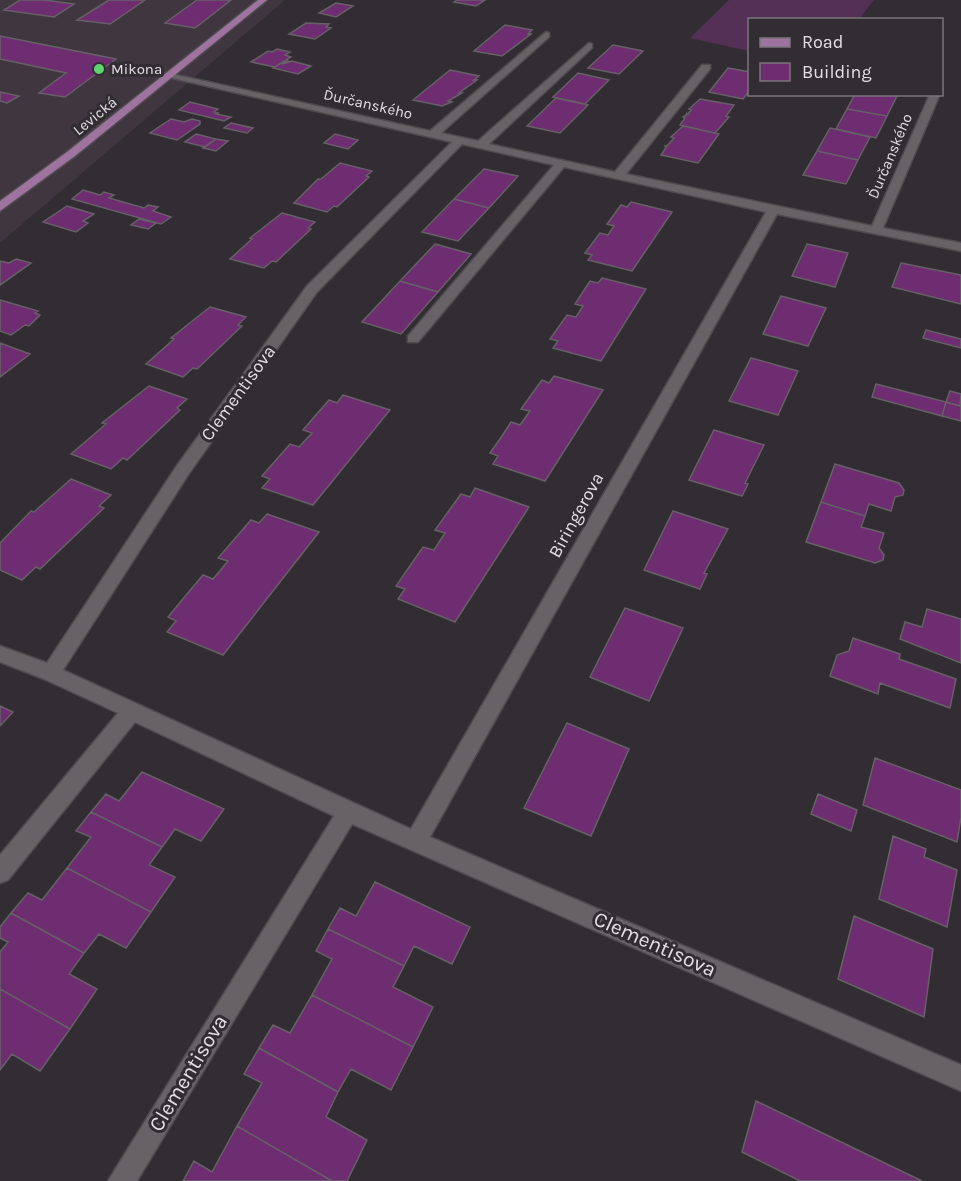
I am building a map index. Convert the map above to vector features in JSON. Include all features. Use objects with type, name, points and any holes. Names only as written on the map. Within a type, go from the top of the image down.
[{"type":"main road","name":"Levická","points":[[0,207],[263,0]]},
{"type":"street","points":[[432,135],[546,35]]},
{"type":"street","points":[[480,146],[589,46]]},
{"type":"street","points":[[618,176],[706,67]]},
{"type":"street","name":"Ďurčanského","points":[[168,76],[772,210],[961,247]]},
{"type":"street","name":"Ďurčanského","points":[[876,231],[934,96]]},
{"type":"street","name":"Clementisova","points":[[51,673],[182,471],[312,289],[459,141]]},
{"type":"street","points":[[413,339],[561,164]]},
{"type":"street","name":"Biringerova","points":[[416,840],[772,210]]},
{"type":"street","name":"Clementisova","points":[[0,654],[51,673],[348,812],[961,1078]]},
{"type":"street","points":[[0,872],[131,712]]},
{"type":"street","name":"Clementisova","points":[[122,1181],[348,812]]},
{"type":"shaded area","points":[[0,0],[285,0],[0,243]]},
{"type":"shaded area","points":[[729,0],[874,0],[860,18],[748,18],[748,51],[690,38]]},
{"type":"building","points":[[20,0],[45,0],[74,4],[54,17],[4,10]]},
{"type":"building","points":[[109,0],[145,0],[110,24],[77,20]]},
{"type":"building","points":[[197,0],[231,0],[195,28],[165,23]]},
{"type":"building","points":[[457,0],[485,0],[476,6],[454,2]]},
{"type":"building","points":[[336,3],[353,6],[336,17],[319,13]]},
{"type":"building","points":[[306,23],[329,24],[326,27],[331,28],[315,39],[289,34]]},
{"type":"building","points":[[505,25],[532,30],[528,34],[531,34],[502,56],[474,51]]},
{"type":"building","points":[[0,36],[116,59],[65,97],[39,93],[66,73],[0,59]]},
{"type":"building","points":[[613,45],[643,51],[619,74],[588,68]]},
{"type":"building","points":[[277,49],[290,52],[285,55],[291,57],[275,67],[251,62],[268,51],[272,52]]},
{"type":"building","points":[[288,61],[282,64],[292,61],[311,66],[298,74],[273,68]]},
{"type":"building","points":[[728,68],[748,72],[748,93],[743,99],[709,92]]},
{"type":"building","points":[[450,70],[479,76],[459,93],[462,93],[448,101],[452,102],[442,106],[413,100]]},
{"type":"building","points":[[578,73],[609,80],[585,104],[553,97]]},
{"type":"building","points":[[0,92],[19,96],[7,103],[0,101]]},
{"type":"building","points":[[854,96],[897,96],[887,116],[847,109]]},
{"type":"building","points":[[556,98],[588,105],[560,133],[527,126]]},
{"type":"building","points":[[700,99],[734,105],[726,116],[729,117],[715,133],[680,125],[685,118],[683,117],[691,110],[689,109]]},
{"type":"building","points":[[190,102],[218,109],[214,112],[218,113],[216,114],[231,117],[224,121],[179,110]]},
{"type":"building","points":[[847,109],[887,116],[876,138],[836,129]]},
{"type":"building","points":[[171,119],[184,122],[192,119],[200,121],[200,124],[177,140],[150,133]]},
{"type":"building","points":[[231,123],[253,128],[247,133],[224,128]]},
{"type":"building","points":[[683,126],[719,134],[698,163],[661,155],[674,138],[671,137]]},
{"type":"building","points":[[830,128],[870,137],[858,160],[817,151]]},
{"type":"building","points":[[196,134],[216,139],[205,147],[185,142]]},
{"type":"building","points":[[335,134],[358,140],[348,149],[324,143]]},
{"type":"building","points":[[216,139],[228,141],[216,151],[203,148]]},
{"type":"building","points":[[817,151],[858,160],[846,184],[803,175]]},
{"type":"building","points":[[340,163],[372,171],[366,176],[369,177],[337,207],[334,206],[327,212],[294,203],[318,179]]},
{"type":"building","points":[[484,169],[518,176],[489,208],[454,199]]},
{"type":"building","points":[[83,190],[100,195],[104,192],[114,195],[109,198],[144,208],[148,205],[158,207],[153,211],[171,217],[161,224],[72,199]]},
{"type":"building","points":[[454,199],[489,208],[458,241],[422,232]]},
{"type":"building","points":[[631,202],[672,212],[632,271],[588,260],[592,255],[585,253],[600,233],[608,235],[614,226],[607,224],[621,205],[627,207]]},
{"type":"building","points":[[67,206],[94,214],[83,221],[88,223],[76,232],[43,222]]},
{"type":"building","points":[[282,213],[315,222],[308,228],[311,229],[276,262],[272,261],[264,268],[230,259],[252,239],[250,238]]},
{"type":"building","points":[[139,219],[156,223],[148,229],[131,225]]},
{"type":"building","points":[[435,244],[471,254],[438,292],[400,281]]},
{"type":"building","points":[[807,244],[848,253],[835,287],[792,276]]},
{"type":"building","points":[[16,259],[31,263],[0,285],[0,261],[9,263]]},
{"type":"building","points":[[901,263],[961,275],[961,304],[892,287]]},
{"type":"building","points":[[602,278],[646,289],[601,361],[553,348],[558,341],[550,339],[567,315],[576,317],[583,306],[575,304],[590,281],[598,283]]},
{"type":"building","points":[[400,281],[438,292],[401,334],[362,322]]},
{"type":"building","points":[[781,296],[826,308],[808,346],[763,334]]},
{"type":"building","points":[[0,300],[38,311],[35,313],[40,315],[29,326],[25,325],[11,335],[0,331]]},
{"type":"building","points":[[210,307],[246,317],[238,325],[242,326],[197,369],[193,368],[183,377],[146,364],[174,339],[171,338]]},
{"type":"building","points":[[926,330],[961,339],[961,348],[923,338]]},
{"type":"building","points":[[0,343],[30,354],[0,377]]},
{"type":"building","points":[[751,358],[798,371],[778,415],[729,401]]},
{"type":"building","points":[[554,376],[603,390],[545,481],[493,464],[498,456],[490,453],[511,422],[520,425],[530,411],[521,409],[542,380],[549,383]]},
{"type":"building","points":[[876,384],[946,402],[942,416],[872,397]]},
{"type":"building","points":[[149,386],[187,399],[177,408],[180,410],[127,460],[123,458],[111,469],[71,454],[106,424],[102,423]]},
{"type":"building","points":[[950,391],[961,394],[960,406],[946,402]]},
{"type":"building","points":[[343,395],[390,410],[313,505],[262,488],[270,479],[262,476],[290,444],[299,447],[312,433],[303,430],[329,400],[337,403]]},
{"type":"building","points":[[961,400],[961,421],[942,416],[946,402],[960,406]]},
{"type":"building","points":[[714,430],[764,445],[745,483],[748,484],[742,496],[689,480]]},
{"type":"building","points":[[835,464],[899,483],[904,490],[903,495],[895,497],[891,511],[869,504],[865,516],[821,502]]},
{"type":"building","points":[[71,479],[111,495],[99,506],[104,508],[40,569],[36,567],[22,580],[0,570],[0,543],[31,511],[34,512]]},
{"type":"building","points":[[475,488],[529,507],[455,622],[398,599],[405,589],[396,586],[423,547],[434,550],[445,533],[435,530],[461,494],[470,497]]},
{"type":"building","points":[[821,502],[865,516],[861,527],[884,533],[879,548],[884,555],[883,560],[875,563],[806,542]]},
{"type":"building","points":[[673,511],[728,529],[704,573],[707,574],[700,589],[644,570]]},
{"type":"building","points":[[267,514],[319,532],[223,655],[167,632],[176,621],[168,617],[203,575],[213,579],[228,561],[218,558],[251,520],[259,523]]},
{"type":"building","points":[[625,608],[683,628],[649,701],[590,677]]},
{"type":"building","points":[[927,609],[961,619],[961,663],[900,639],[905,622],[922,627]]},
{"type":"building","points":[[853,638],[900,654],[899,659],[956,679],[950,708],[880,683],[878,694],[830,676],[837,655],[849,651]]},
{"type":"building","points":[[0,706],[13,712],[0,726]]},
{"type":"building","points":[[567,723],[629,749],[591,836],[524,808]]},
{"type":"building","points":[[875,758],[961,790],[961,817],[957,842],[863,805]]},
{"type":"building","points":[[142,772],[224,809],[201,841],[175,829],[162,847],[91,812],[106,794],[119,801]]},
{"type":"building","points":[[818,794],[857,810],[851,831],[811,814]]},
{"type":"building","points":[[91,812],[162,847],[149,865],[175,877],[151,912],[67,868],[91,837],[76,831]]},
{"type":"building","points":[[893,836],[926,849],[924,857],[957,870],[947,927],[879,899]]},
{"type":"building","points":[[67,868],[151,912],[126,948],[99,934],[84,953],[11,913],[28,893],[42,900]]},
{"type":"building","points":[[375,882],[470,927],[452,964],[414,946],[404,966],[328,929],[340,908],[356,916]]},
{"type":"building","points":[[11,913],[84,953],[69,974],[97,989],[70,1029],[0,989],[0,952],[8,942],[0,938],[0,927]]},
{"type":"building","points":[[854,916],[933,949],[924,1017],[838,979]]},
{"type":"building","points":[[328,929],[404,966],[393,987],[433,1007],[413,1047],[312,995],[332,959],[316,951]]},
{"type":"building","points":[[0,989],[70,1029],[40,1071],[12,1054],[0,1070]]},
{"type":"building","points":[[312,995],[413,1047],[391,1090],[351,1069],[338,1092],[259,1048],[273,1025],[290,1033]]},
{"type":"building","points":[[259,1048],[338,1092],[326,1117],[367,1140],[347,1181],[332,1181],[237,1126],[262,1083],[244,1074]]},
{"type":"building","points":[[756,1101],[922,1181],[800,1181],[742,1152]]},
{"type":"building","points":[[237,1126],[332,1181],[183,1181],[194,1161],[212,1172]]},
{"type":"place","name":"Mikona","points":[[99,69]]}]
